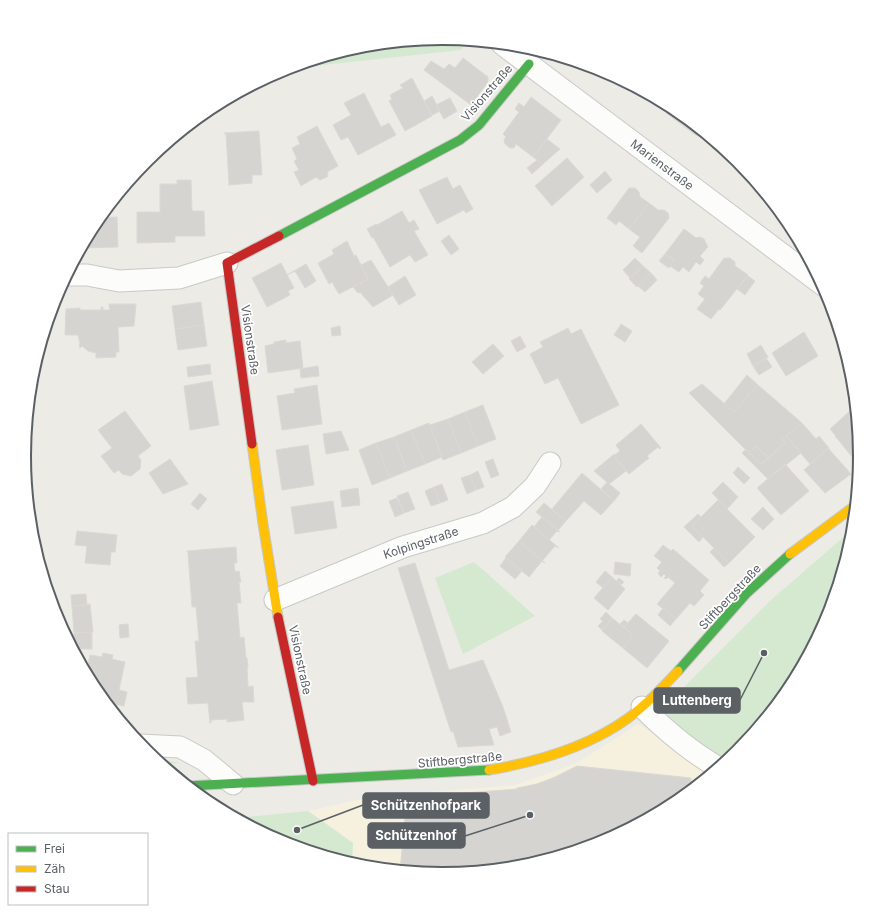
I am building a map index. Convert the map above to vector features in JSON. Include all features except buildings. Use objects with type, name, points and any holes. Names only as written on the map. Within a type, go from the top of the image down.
[{"type":"street","name":"Marienstraße","points":[[512,51],[814,278]]},
{"type":"street","name":"Visionstraße","points":[[313,781],[275,600],[227,264],[460,140],[479,125],[529,64]]},
{"type":"street","points":[[73,275],[87,275],[119,280],[179,278],[227,264]]},
{"type":"street","name":"Kolpingstraße","points":[[275,600],[403,547],[483,523],[512,507],[534,486],[550,463]]},
{"type":"street","name":"Stiftbergstraße","points":[[196,786],[486,772],[539,760],[577,746],[618,724],[642,707],[660,690],[746,595],[788,556],[825,526],[850,509]]},
{"type":"street","points":[[642,707],[676,738],[715,765]]},
{"type":"street","points":[[151,746],[180,747],[204,760],[233,784]]},
{"type":"shaded area","points":[[638,724],[710,769],[671,799],[625,826],[600,837],[549,854],[523,860],[469,867],[416,867],[352,858],[353,843],[308,811],[357,800],[406,794],[515,785],[575,764]]},
{"type":"green space","points":[[416,46],[464,46],[461,50],[313,66],[362,53]]},
{"type":"green space","points":[[846,535],[832,589],[812,639],[785,685],[769,707],[752,728],[720,760],[668,722],[668,703],[770,601]]},
{"type":"green space","points":[[474,562],[535,616],[463,654],[435,578]]},
{"type":"green space","points":[[165,760],[181,763],[169,764]]},
{"type":"green space","points":[[308,811],[353,843],[352,858],[310,846],[285,837],[244,817]]},
{"type":"traffic: fast","points":[[279,236],[460,140],[479,125],[529,64]]},
{"type":"traffic: fast","points":[[678,671],[746,594],[790,554]]},
{"type":"traffic: fast","points":[[196,786],[489,770]]},
{"type":"traffic: slow","points":[[252,444],[278,617]]},
{"type":"traffic: slow","points":[[790,554],[850,509]]},
{"type":"traffic: slow","points":[[489,770],[543,758],[578,746],[595,738],[634,714],[678,671]]},
{"type":"traffic: jam","points":[[252,444],[227,263],[279,236]]},
{"type":"traffic: jam","points":[[278,617],[313,781]]},
{"type":"place","name":"Luttenberg","points":[[764,653]]},
{"type":"place","name":"Schützenhof","points":[[530,815]]},
{"type":"place","name":"Schützenhofpark","points":[[297,830]]}]
